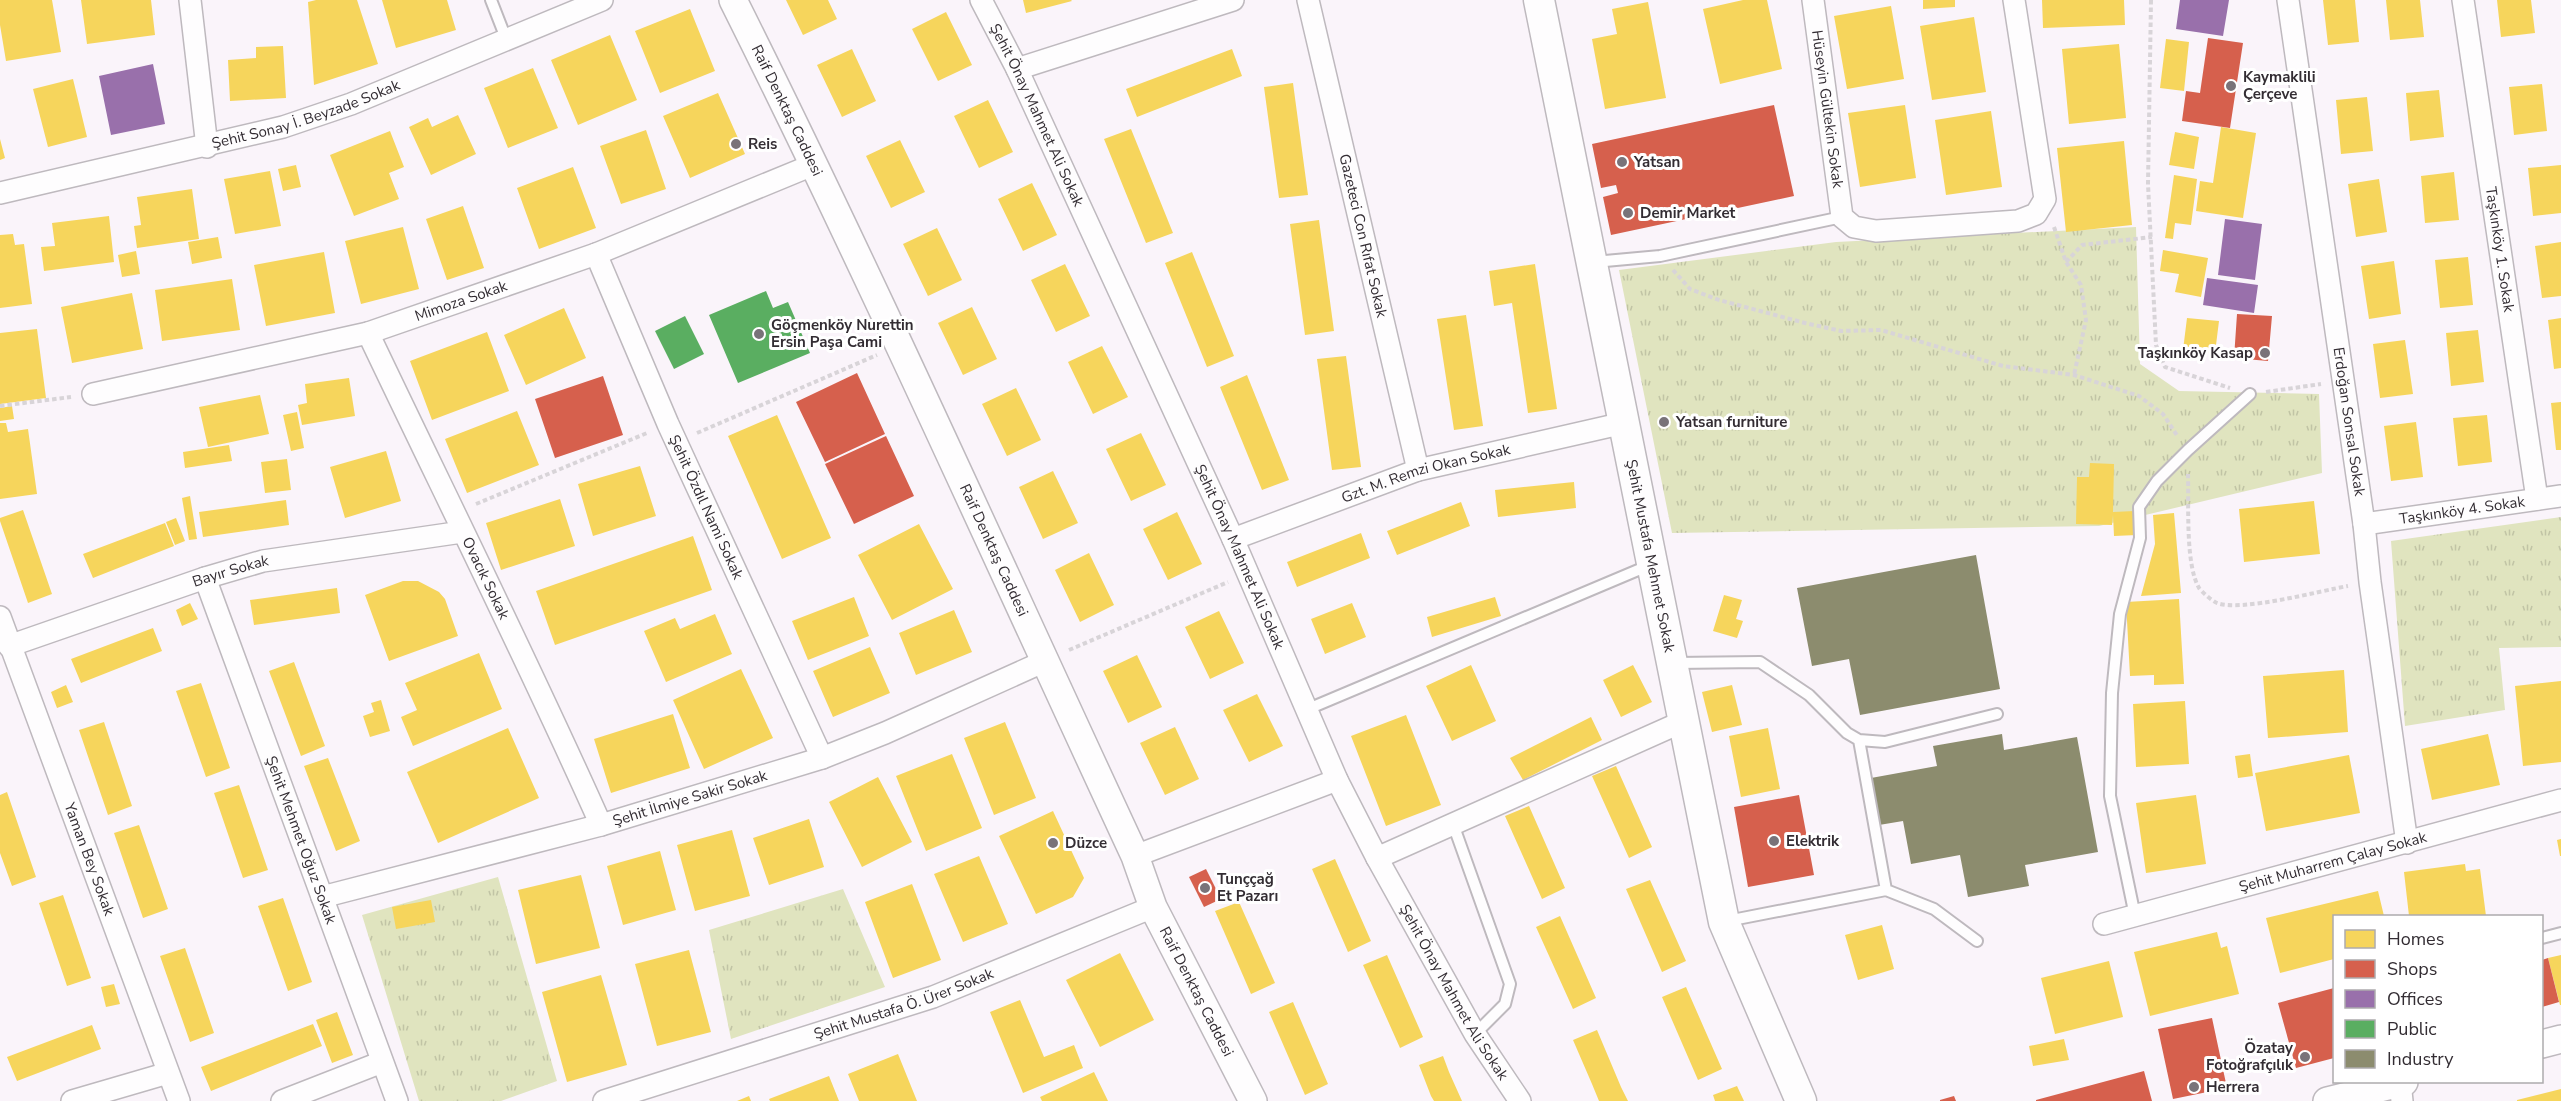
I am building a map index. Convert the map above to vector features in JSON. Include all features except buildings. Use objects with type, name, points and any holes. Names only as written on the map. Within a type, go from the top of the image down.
[{"type":"main road","name":"Şehit Mustafa Mehmet Sokak","points":[[1539,0],[1724,922],[1801,1101]]},
{"type":"street","points":[[190,0],[207,147]]},
{"type":"street","name":"Şehit Sonay İ. Beyzade Sokak","points":[[0,193],[207,147],[283,127],[339,108],[507,41],[602,0]]},
{"type":"street","name":"Raif Denktaş Caddesi","points":[[733,0],[815,164],[900,346],[1135,856],[1154,907],[1253,1101]]},
{"type":"street","name":"Şehit Önay Mahmet Ali Sokak","points":[[981,0],[1017,69],[1233,540],[1337,780],[1377,858],[1475,1034],[1520,1101]]},
{"type":"street","points":[[1017,69],[1233,0]]},
{"type":"street","name":"Gazeteci Con Rıfat Sokak","points":[[1308,0],[1418,470]]},
{"type":"street","name":"Hüseyin Gültekin Sokak","points":[[1813,0],[1842,217]]},
{"type":"street","points":[[1842,217],[1854,227],[1876,231],[2018,222],[2036,214],[2044,199],[2014,0]]},
{"type":"street","name":"Erdoğan Sonsal Sokak","points":[[2288,0],[2364,524],[2370,582],[2407,843]]},
{"type":"street","name":"Taşkınköy 1. Sokak","points":[[2463,0],[2537,499]]},
{"type":"street","name":"Mimoza Sokak","points":[[93,394],[368,333],[596,254],[815,164]]},
{"type":"street","name":"Şehit Özdıl Nami Sokak","points":[[596,254],[673,433],[822,758]]},
{"type":"street","name":"Ovacık Sokak","points":[[368,333],[532,672],[601,825]]},
{"type":"street","name":"Gzt. M. Remzi Okan Sokak","points":[[1233,540],[1418,470],[1624,423]]},
{"type":"street","name":"Taşkınköy 4. Sokak","points":[[2364,524],[2561,496]]},
{"type":"street","name":"Bayır Sokak","points":[[9,646],[205,578],[263,561],[458,523]]},
{"type":"street","name":"Şehit Mehmet Oğuz Sokak","points":[[205,578],[397,1101]]},
{"type":"street","name":"Yaman Bey Sokak","points":[[0,617],[179,1101]]},
{"type":"street","name":"Şehit İlmiye Sakir Sokak","points":[[322,897],[601,825],[822,758],[885,733],[1045,661]]},
{"type":"street","points":[[1377,858],[1684,721]]},
{"type":"street","points":[[1135,856],[1337,780]]},
{"type":"street","name":"Şehit Muharrem Çalay Sokak","points":[[2104,924],[2561,800]]},
{"type":"street","name":"Şehit Mustafa Ö. Ürer Sokak","points":[[604,1101],[650,1094],[933,997],[1154,907]]},
{"type":"street","points":[[2543,1044],[2561,1039]]},
{"type":"street","points":[[282,1101],[382,1062]]},
{"type":"street","points":[[72,1101],[168,1073]]},
{"type":"street","points":[[2327,1101],[2401,1087]]},
{"type":"lane","points":[[491,0],[507,41]]},
{"type":"lane","points":[[1592,262],[1660,256],[1842,217]]},
{"type":"lane","points":[[2135,916],[2110,796],[2114,670],[2120,614],[2140,538],[2139,507],[2157,482],[2187,450],[2250,394]]},
{"type":"lane","points":[[1308,709],[1653,563]]},
{"type":"lane","points":[[1672,663],[1760,662],[1809,695],[1847,733],[1859,740],[1885,742],[1997,714]]},
{"type":"lane","points":[[1859,740],[1886,890]]},
{"type":"lane","points":[[1453,824],[1510,984],[1505,1004],[1475,1034]]},
{"type":"lane","points":[[1724,922],[1886,890],[1934,909],[1977,941]]},
{"type":"lane","points":[[2543,938],[2561,933]]},
{"type":"path","points":[[2151,0],[2148,184],[2156,345],[2165,368],[2250,394],[2342,381]]},
{"type":"path","points":[[2044,199],[2067,262],[2081,285],[2086,320],[2074,375]]},
{"type":"path","points":[[2067,262],[2082,245],[2152,237]]},
{"type":"path","points":[[1660,256],[1690,289],[1719,300],[1841,331],[1881,330],[2003,366],[2074,375],[2139,396],[2163,414],[2187,450],[2192,562],[2199,588],[2216,603],[2242,605],[2370,582]]},
{"type":"path","points":[[458,523],[673,433],[900,346]]},
{"type":"path","points":[[0,405],[93,394]]},
{"type":"path","points":[[1045,661],[1248,573]]},
{"type":"green space","points":[[2136,227],[2140,364],[2179,391],[2319,394],[2322,473],[2099,526],[1672,533],[1619,270],[1836,242]]},
{"type":"green space","points":[[2561,517],[2561,647],[2499,648],[2505,710],[2405,726],[2391,541]]},
{"type":"green space","points":[[498,877],[557,1081],[501,1101],[419,1101],[362,915]]},
{"type":"green space","points":[[843,889],[885,987],[731,1039],[709,930]]},
{"type":"place","name":"Kaymaklili Çerçeve","points":[[2231,86]]},
{"type":"place","name":"Reis","points":[[736,144]]},
{"type":"place","name":"Yatsan","points":[[1622,162]]},
{"type":"place","name":"Demir Market","points":[[1628,213]]},
{"type":"place","name":"Göçmenköy Nurettin Ersin Paşa Cami","points":[[759,334]]},
{"type":"place","name":"Taşkınköy Kasap","points":[[2265,353]]},
{"type":"place","name":"Yatsan furniture","points":[[1664,422]]},
{"type":"place","name":"Elektrik","points":[[1774,841]]},
{"type":"place","name":"Düzce","points":[[1053,843]]},
{"type":"place","name":"Tunççağ Et Pazarı","points":[[1205,888]]},
{"type":"place","name":"Özatay Fotoğrafçılık","points":[[2305,1057]]},
{"type":"place","name":"Herrera","points":[[2194,1087]]}]
